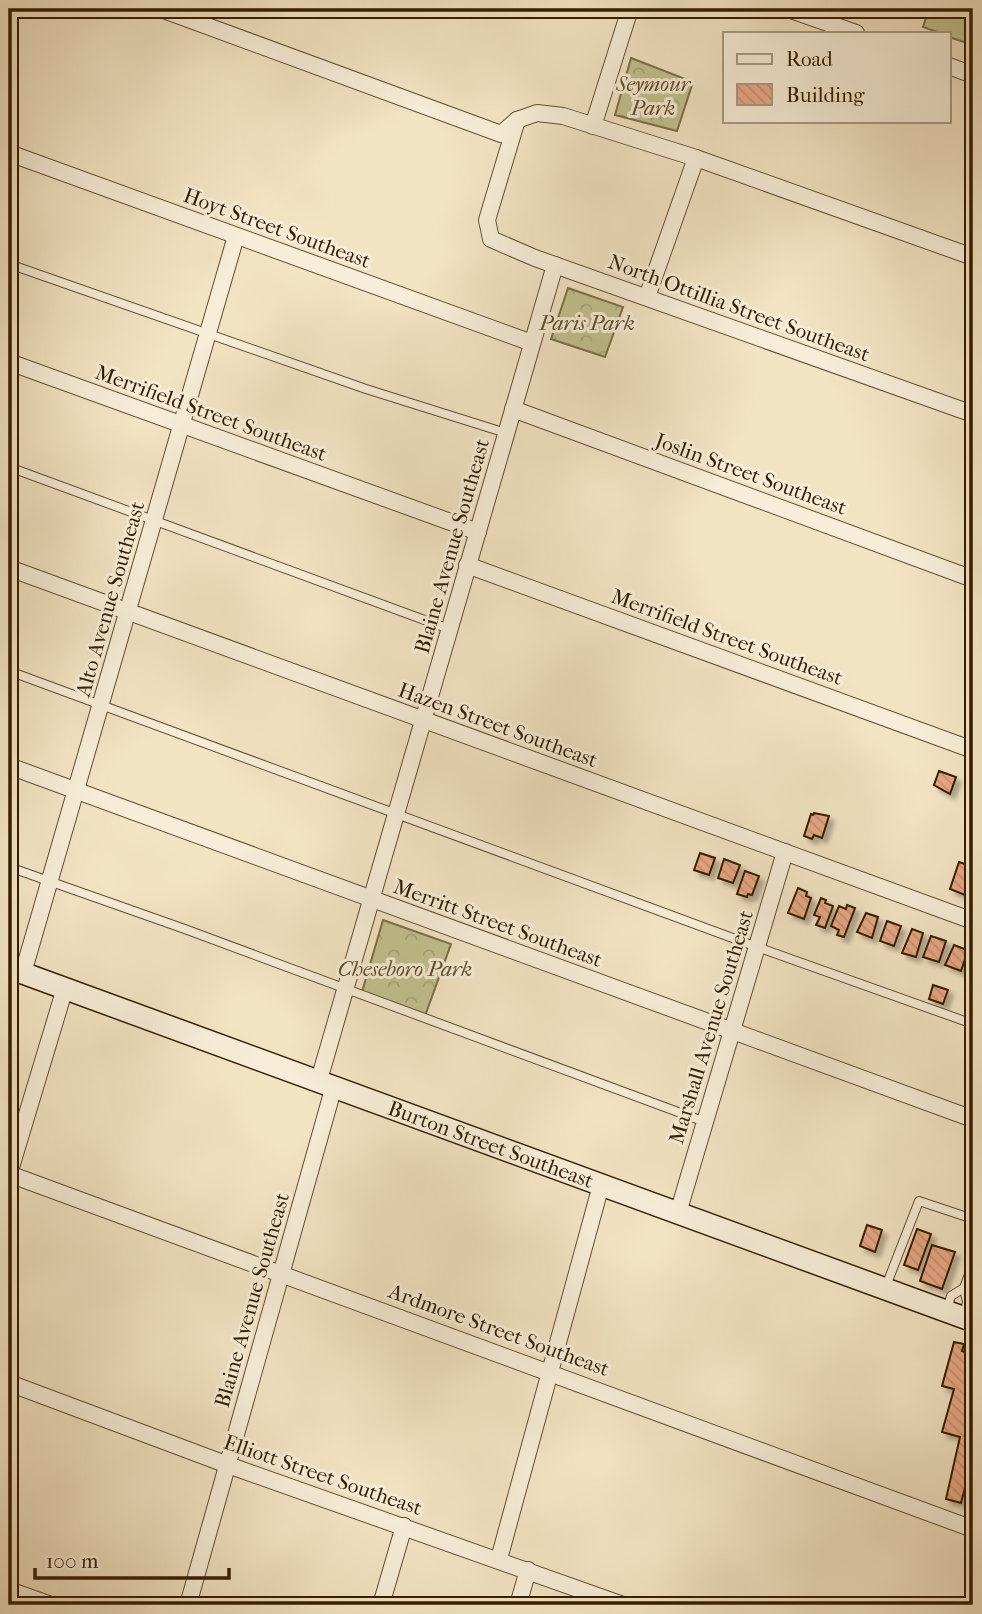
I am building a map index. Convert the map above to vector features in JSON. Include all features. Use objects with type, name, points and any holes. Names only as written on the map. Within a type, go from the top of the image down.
[{"type":"main road","name":"Burton Street Southeast","points":[[16,971],[961,1316]]},
{"type":"street","points":[[161,9],[501,134],[517,120],[537,113],[548,113],[696,158],[973,257]]},
{"type":"street","points":[[593,125],[630,9]]},
{"type":"street","points":[[788,9],[853,32]]},
{"type":"street","points":[[950,66],[973,75]]},
{"type":"street","name":"North Ottillia Street Southeast","points":[[517,120],[487,220],[491,239],[555,265],[973,414]]},
{"type":"street","name":"Hoyt Street Southeast","points":[[9,153],[532,343]]},
{"type":"street","points":[[647,298],[696,158]]},
{"type":"street","name":"Alto Avenue Southeast","points":[[16,971],[50,882],[236,236]]},
{"type":"street","name":"Blaine Avenue Southeast","points":[[188,1605],[281,1273],[326,1083],[345,989],[555,265]]},
{"type":"street","name":"Merrifield Street Southeast","points":[[9,362],[478,532]]},
{"type":"street","name":"Joslin Street Southeast","points":[[513,409],[973,579]]},
{"type":"street","name":"Merrifield Street Southeast","points":[[467,565],[973,750]]},
{"type":"street","name":"Hazen Street Southeast","points":[[9,568],[973,921]]},
{"type":"street","name":"Merritt Street Southeast","points":[[9,766],[973,1119]]},
{"type":"street","name":"Marshall Avenue Southeast","points":[[678,1213],[785,852]]},
{"type":"street","points":[[9,1174],[65,988]]},
{"type":"street","name":"Ardmore Street Southeast","points":[[9,1174],[973,1529]]},
{"type":"street","points":[[499,1559],[601,1185]]},
{"type":"street","name":"Elliott Street Southeast","points":[[9,1383],[228,1465],[623,1605]]},
{"type":"street","points":[[381,1605],[404,1526]]},
{"type":"street","points":[[518,1605],[528,1570]]},
{"type":"street","points":[[9,1590],[51,1605]]},
{"type":"lane","points":[[9,264],[366,389],[506,433]]},
{"type":"lane","points":[[9,467],[449,629]]},
{"type":"lane","points":[[9,671],[973,1024]]},
{"type":"lane","points":[[9,867],[705,1122]]},
{"type":"lane","points":[[885,1289],[919,1200],[970,1219],[973,1202]]},
{"type":"lane","points":[[961,1316],[967,1302],[964,1288],[973,1264]]},
{"type":"lane","points":[[961,1316],[951,1296],[964,1288]]},
{"type":"green space","points":[[929,9],[973,9],[973,45],[950,37],[950,32],[937,32],[923,27]]},
{"type":"green space","name":"Seymour Park","points":[[631,58],[693,82],[677,131],[615,115]]},
{"type":"green space","name":"Paris Park","points":[[568,288],[623,307],[605,357],[551,339]]},
{"type":"green space","name":"Cheseboro Park","points":[[383,920],[451,944],[425,1016],[362,992]]},
{"type":"building","points":[[939,771],[956,777],[950,794],[934,785]]},
{"type":"building","points":[[811,814],[829,816],[822,838],[804,836]]},
{"type":"building","points":[[700,853],[715,858],[709,875],[694,870]]},
{"type":"building","points":[[724,859],[740,865],[733,883],[718,878]]},
{"type":"building","points":[[959,862],[973,867],[965,895],[950,889]]},
{"type":"building","points":[[745,871],[759,876],[752,895],[748,894],[747,897],[737,894]]},
{"type":"building","points":[[798,888],[807,892],[806,896],[811,898],[804,919],[788,913]]},
{"type":"building","points":[[821,898],[833,906],[825,928],[816,925],[820,917],[814,915]]},
{"type":"building","points":[[847,905],[855,908],[844,937],[837,935],[839,930],[831,926],[839,906],[846,909]]},
{"type":"building","points":[[866,913],[878,917],[872,938],[857,932]]},
{"type":"building","points":[[887,921],[901,926],[894,946],[880,941]]},
{"type":"building","points":[[912,929],[923,933],[916,957],[902,953]]},
{"type":"building","points":[[931,936],[946,941],[939,962],[923,957]]},
{"type":"building","points":[[954,945],[967,950],[961,971],[945,965]]},
{"type":"building","points":[[933,985],[948,990],[943,1004],[929,999]]},
{"type":"building","points":[[867,1225],[882,1230],[875,1252],[860,1246]]},
{"type":"building","points":[[917,1229],[931,1234],[918,1270],[904,1265]]},
{"type":"building","points":[[932,1245],[955,1252],[942,1289],[920,1281]]},
{"type":"building","points":[[954,1342],[964,1344],[962,1351],[973,1354],[973,1478],[968,1476],[961,1503],[946,1499],[960,1437],[942,1432],[954,1389],[942,1386]]}]
